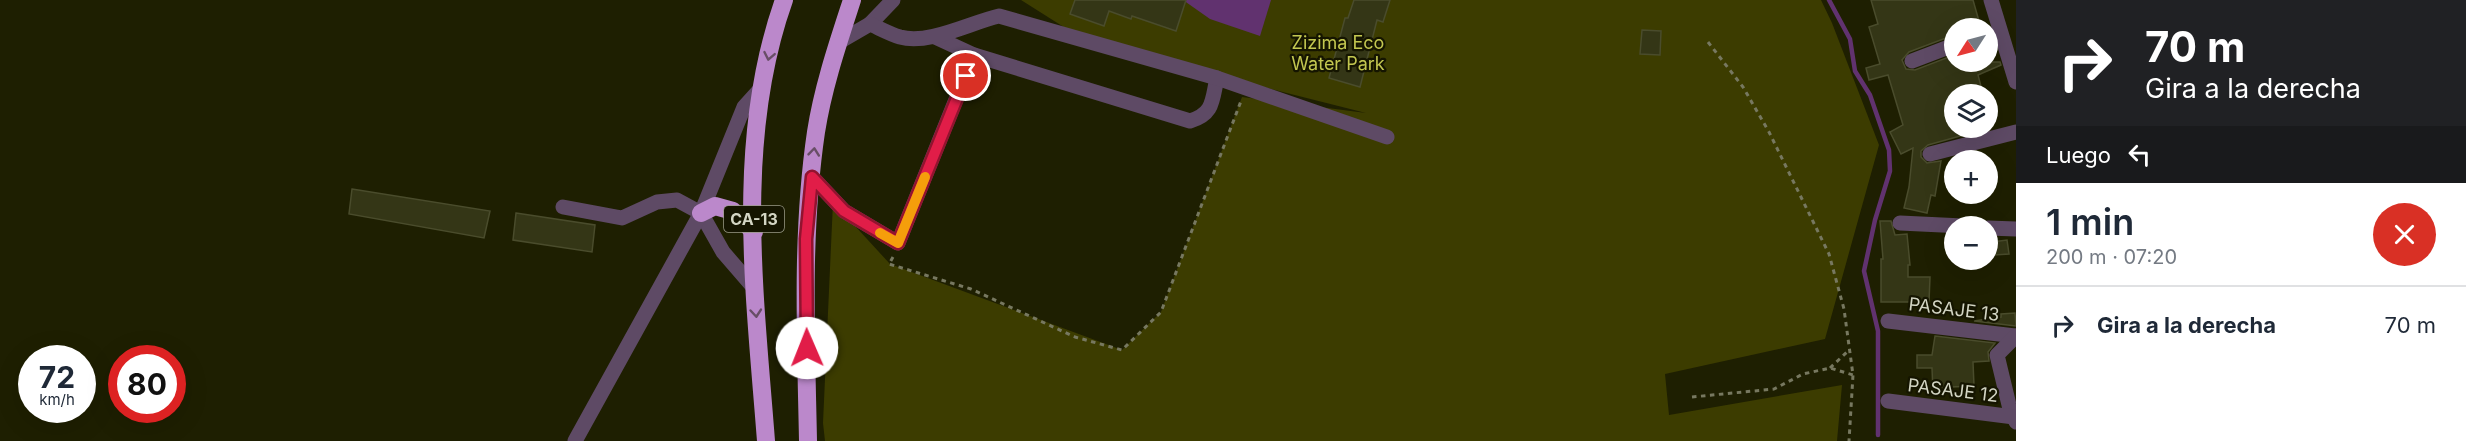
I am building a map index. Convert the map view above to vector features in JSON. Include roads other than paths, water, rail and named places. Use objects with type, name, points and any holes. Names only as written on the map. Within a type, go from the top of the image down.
[{"type":"highway","name":"CA-13","points":[[766,441],[754,289],[756,134],[776,22],[784,0]]},
{"type":"highway","name":"CA-13","points":[[808,441],[806,239],[816,131],[838,42],[852,0]]},
{"type":"highway","points":[[700,213],[715,206],[733,211],[754,232]]},
{"type":"street","points":[[838,42],[870,24],[893,0]]},
{"type":"street","points":[[1991,0],[1992,18]]},
{"type":"street","points":[[870,24],[901,37],[935,37],[976,21],[999,16],[1217,78],[1387,136]]},
{"type":"street","points":[[935,37],[974,55],[1190,121],[1200,118],[1211,109],[1217,78]]},
{"type":"street","points":[[1998,42],[2016,82]]},
{"type":"street","points":[[1912,61],[1944,49]]},
{"type":"street","points":[[812,177],[844,211],[898,243],[974,55]]},
{"type":"street","points":[[575,441],[700,213],[744,106],[763,86]]},
{"type":"street","points":[[1930,154],[2016,132]]},
{"type":"street","points":[[563,207],[622,218],[657,202],[677,200],[700,213],[723,252],[754,289]]},
{"type":"street","points":[[1900,223],[1944,225]]},
{"type":"street","points":[[1998,228],[2016,229]]},
{"type":"street","name":"PASAJE 13","points":[[1888,321],[2016,336]]},
{"type":"street","points":[[2015,420],[1997,355],[2016,336]]},
{"type":"street","name":"PASAJE 12","points":[[1888,401],[2015,420]]},
{"type":"waterway","points":[[1829,0],[1850,39],[1855,71],[1870,95],[1889,150],[1890,171],[1875,220],[1864,271],[1878,331],[1878,435]]},
{"type":"park label","name":"Zizima Eco Water Park","points":[[1338,52]]}]
